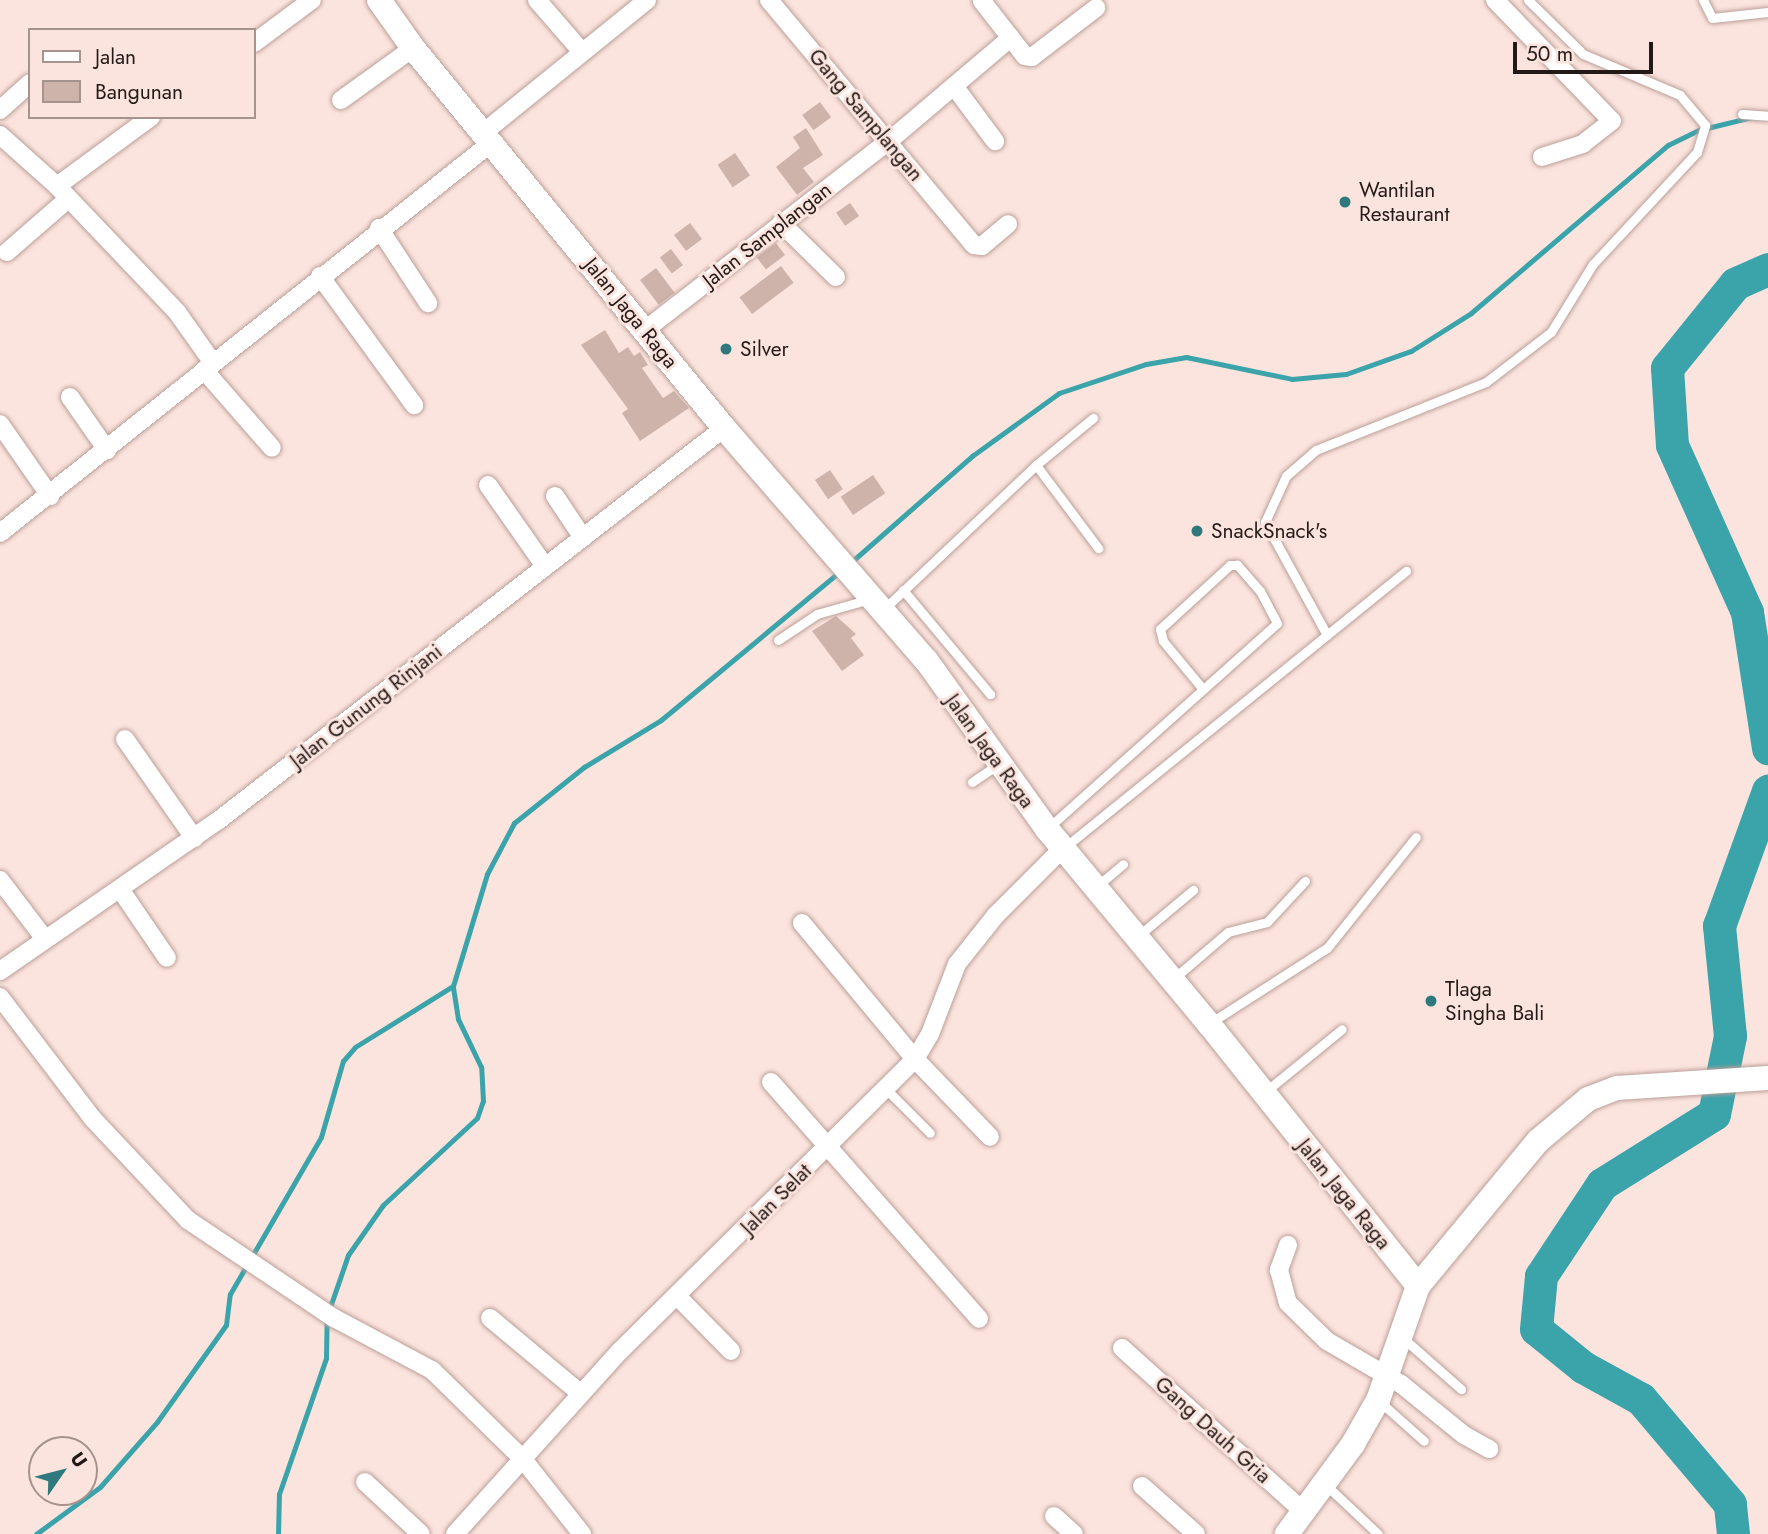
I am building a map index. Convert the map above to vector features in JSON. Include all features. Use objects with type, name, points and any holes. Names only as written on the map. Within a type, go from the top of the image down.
[{"type":"street","points":[[256,42],[312,0]]},
{"type":"street","name":"Jalan Jaga Raga","points":[[379,0],[413,48],[724,428],[873,598],[1055,839],[1209,1024],[1418,1286]]},
{"type":"street","points":[[537,0],[582,52]]},
{"type":"street","points":[[0,533],[50,496],[379,228],[487,138],[582,52],[647,0]]},
{"type":"street","name":"Gang Samplangan","points":[[769,0],[978,247],[1007,224]]},
{"type":"street","points":[[1495,0],[1612,121],[1584,144],[1542,157]]},
{"type":"street","points":[[982,1],[1025,56],[1032,57],[1096,8]]},
{"type":"street","name":"Jalan Samplangan","points":[[645,330],[889,141],[1010,37]]},
{"type":"street","points":[[341,100],[413,48]]},
{"type":"street","points":[[0,110],[28,85]]},
{"type":"street","points":[[954,86],[995,141]]},
{"type":"street","points":[[7,253],[62,193],[149,119]]},
{"type":"street","points":[[0,135],[62,193],[177,312],[209,366],[272,448]]},
{"type":"street","points":[[781,223],[836,277]]},
{"type":"street","points":[[379,228],[428,303]]},
{"type":"street","points":[[320,275],[414,404]]},
{"type":"street","points":[[70,397],[107,450]]},
{"type":"street","points":[[0,424],[50,496]]},
{"type":"street","name":"Jalan Gunung Rinjani","points":[[0,971],[194,838],[724,428]]},
{"type":"street","points":[[488,485],[544,565]]},
{"type":"street","points":[[555,496],[583,538]]},
{"type":"street","points":[[125,739],[194,838]]},
{"type":"street","name":"Jalan Selat","points":[[455,1534],[580,1394],[915,1059],[930,1034],[957,964],[1055,839]]},
{"type":"street","points":[[0,880],[45,939]]},
{"type":"street","points":[[120,889],[167,958]]},
{"type":"street","points":[[802,923],[915,1059],[990,1137]]},
{"type":"street","points":[[0,997],[93,1119],[146,1179],[188,1220],[266,1268],[334,1318],[432,1370],[522,1458],[582,1534]]},
{"type":"street","points":[[1287,1534],[1326,1485],[1377,1400],[1402,1338],[1418,1286],[1538,1141],[1588,1099],[1617,1088],[1765,1079]]},
{"type":"street","points":[[771,1082],[979,1319]]},
{"type":"street","points":[[1287,1245],[1279,1270],[1282,1294],[1288,1303],[1327,1341],[1388,1376],[1464,1435],[1489,1449]]},
{"type":"street","points":[[677,1296],[731,1350]]},
{"type":"street","points":[[490,1318],[580,1394]]},
{"type":"street","name":"Gang Dauh Gria","points":[[1122,1348],[1304,1512]]},
{"type":"street","points":[[365,1482],[421,1534]]},
{"type":"street","points":[[1142,1486],[1196,1534]]},
{"type":"street","points":[[1054,1516],[1074,1534]]},
{"type":"lane","points":[[1327,635],[1265,522],[1286,476],[1316,450],[1486,382],[1551,332],[1593,264],[1697,152],[1704,125],[1680,95],[1583,54],[1528,0]]},
{"type":"lane","points":[[1703,0],[1712,18],[1768,12]]},
{"type":"lane","points":[[1742,114],[1768,116]]},
{"type":"lane","points":[[778,640],[817,614],[903,590],[1036,465],[1093,418]]},
{"type":"lane","points":[[1036,465],[1098,548]]},
{"type":"lane","points":[[1055,839],[1202,688],[1277,623],[1266,599],[1237,565],[1230,565],[1160,629],[1163,641],[1202,688]]},
{"type":"lane","points":[[1055,839],[1327,635],[1406,571]]},
{"type":"lane","points":[[903,590],[990,694]]},
{"type":"lane","points":[[972,782],[1000,763]]},
{"type":"lane","points":[[1209,1024],[1327,948],[1416,838]]},
{"type":"lane","points":[[1095,887],[1123,864]]},
{"type":"lane","points":[[1172,979],[1228,932],[1267,922],[1305,881]]},
{"type":"lane","points":[[1137,937],[1193,890]]},
{"type":"lane","points":[[1264,1093],[1342,1029]]},
{"type":"lane","points":[[886,1089],[930,1133]]},
{"type":"lane","points":[[1402,1338],[1461,1389]]},
{"type":"lane","points":[[1377,1400],[1424,1441]]},
{"type":"lane","points":[[1326,1485],[1378,1534]]},
{"type":"building","points":[[820,102],[831,117],[813,130],[802,115]]},
{"type":"building","points":[[806,128],[823,155],[803,168],[814,182],[797,195],[776,167],[800,148],[793,137]]},
{"type":"building","points":[[735,153],[750,175],[733,187],[718,165]]},
{"type":"building","points":[[850,203],[859,216],[845,226],[836,213]]},
{"type":"building","points":[[690,223],[702,239],[686,251],[674,235]]},
{"type":"building","points":[[776,243],[785,255],[766,269],[757,257]]},
{"type":"building","points":[[671,249],[683,265],[672,273],[660,257]]},
{"type":"building","points":[[781,266],[794,283],[752,314],[739,297]]},
{"type":"building","points":[[656,268],[675,293],[659,305],[640,280]]},
{"type":"building","points":[[605,330],[619,353],[628,347],[634,356],[640,352],[648,365],[642,368],[663,398],[674,391],[689,408],[640,441],[622,413],[628,409],[581,345]]},
{"type":"building","points":[[830,470],[843,489],[828,499],[815,480]]},
{"type":"building","points":[[873,475],[885,493],[853,515],[841,497]]},
{"type":"building","points":[[836,616],[856,634],[851,638],[864,655],[842,671],[812,631]]},
{"type":"waterway","points":[[849,564],[972,456],[1059,393],[1146,364],[1186,357],[1292,379],[1346,374],[1411,351],[1471,313],[1668,145],[1699,130],[1752,117]]},
{"type":"waterway","points":[[1768,269],[1735,284],[1667,368],[1672,445],[1747,612],[1768,748]]},
{"type":"waterway","points":[[329,1310],[348,1255],[383,1205],[477,1118],[483,1101],[481,1067],[458,1019],[453,986],[487,874],[514,823],[584,767],[661,720],[839,572]]},
{"type":"waterway","points":[[1733,1534],[1730,1504],[1641,1399],[1583,1367],[1536,1329],[1541,1276],[1602,1184],[1714,1114],[1730,1036],[1719,926],[1768,791]]},
{"type":"waterway","points":[[36,1534],[100,1487],[157,1422],[226,1325],[230,1294],[321,1137],[343,1061],[355,1047],[453,986]]},
{"type":"waterway","points":[[278,1534],[279,1494],[326,1358],[327,1319]]},
{"type":"place","name":"Wantilan Restaurant","points":[[1345,202]]},
{"type":"place","name":"Silver","points":[[726,349]]},
{"type":"place","name":"SnackSnack's","points":[[1197,531]]},
{"type":"place","name":"Tlaga Singha Bali","points":[[1431,1001]]}]
